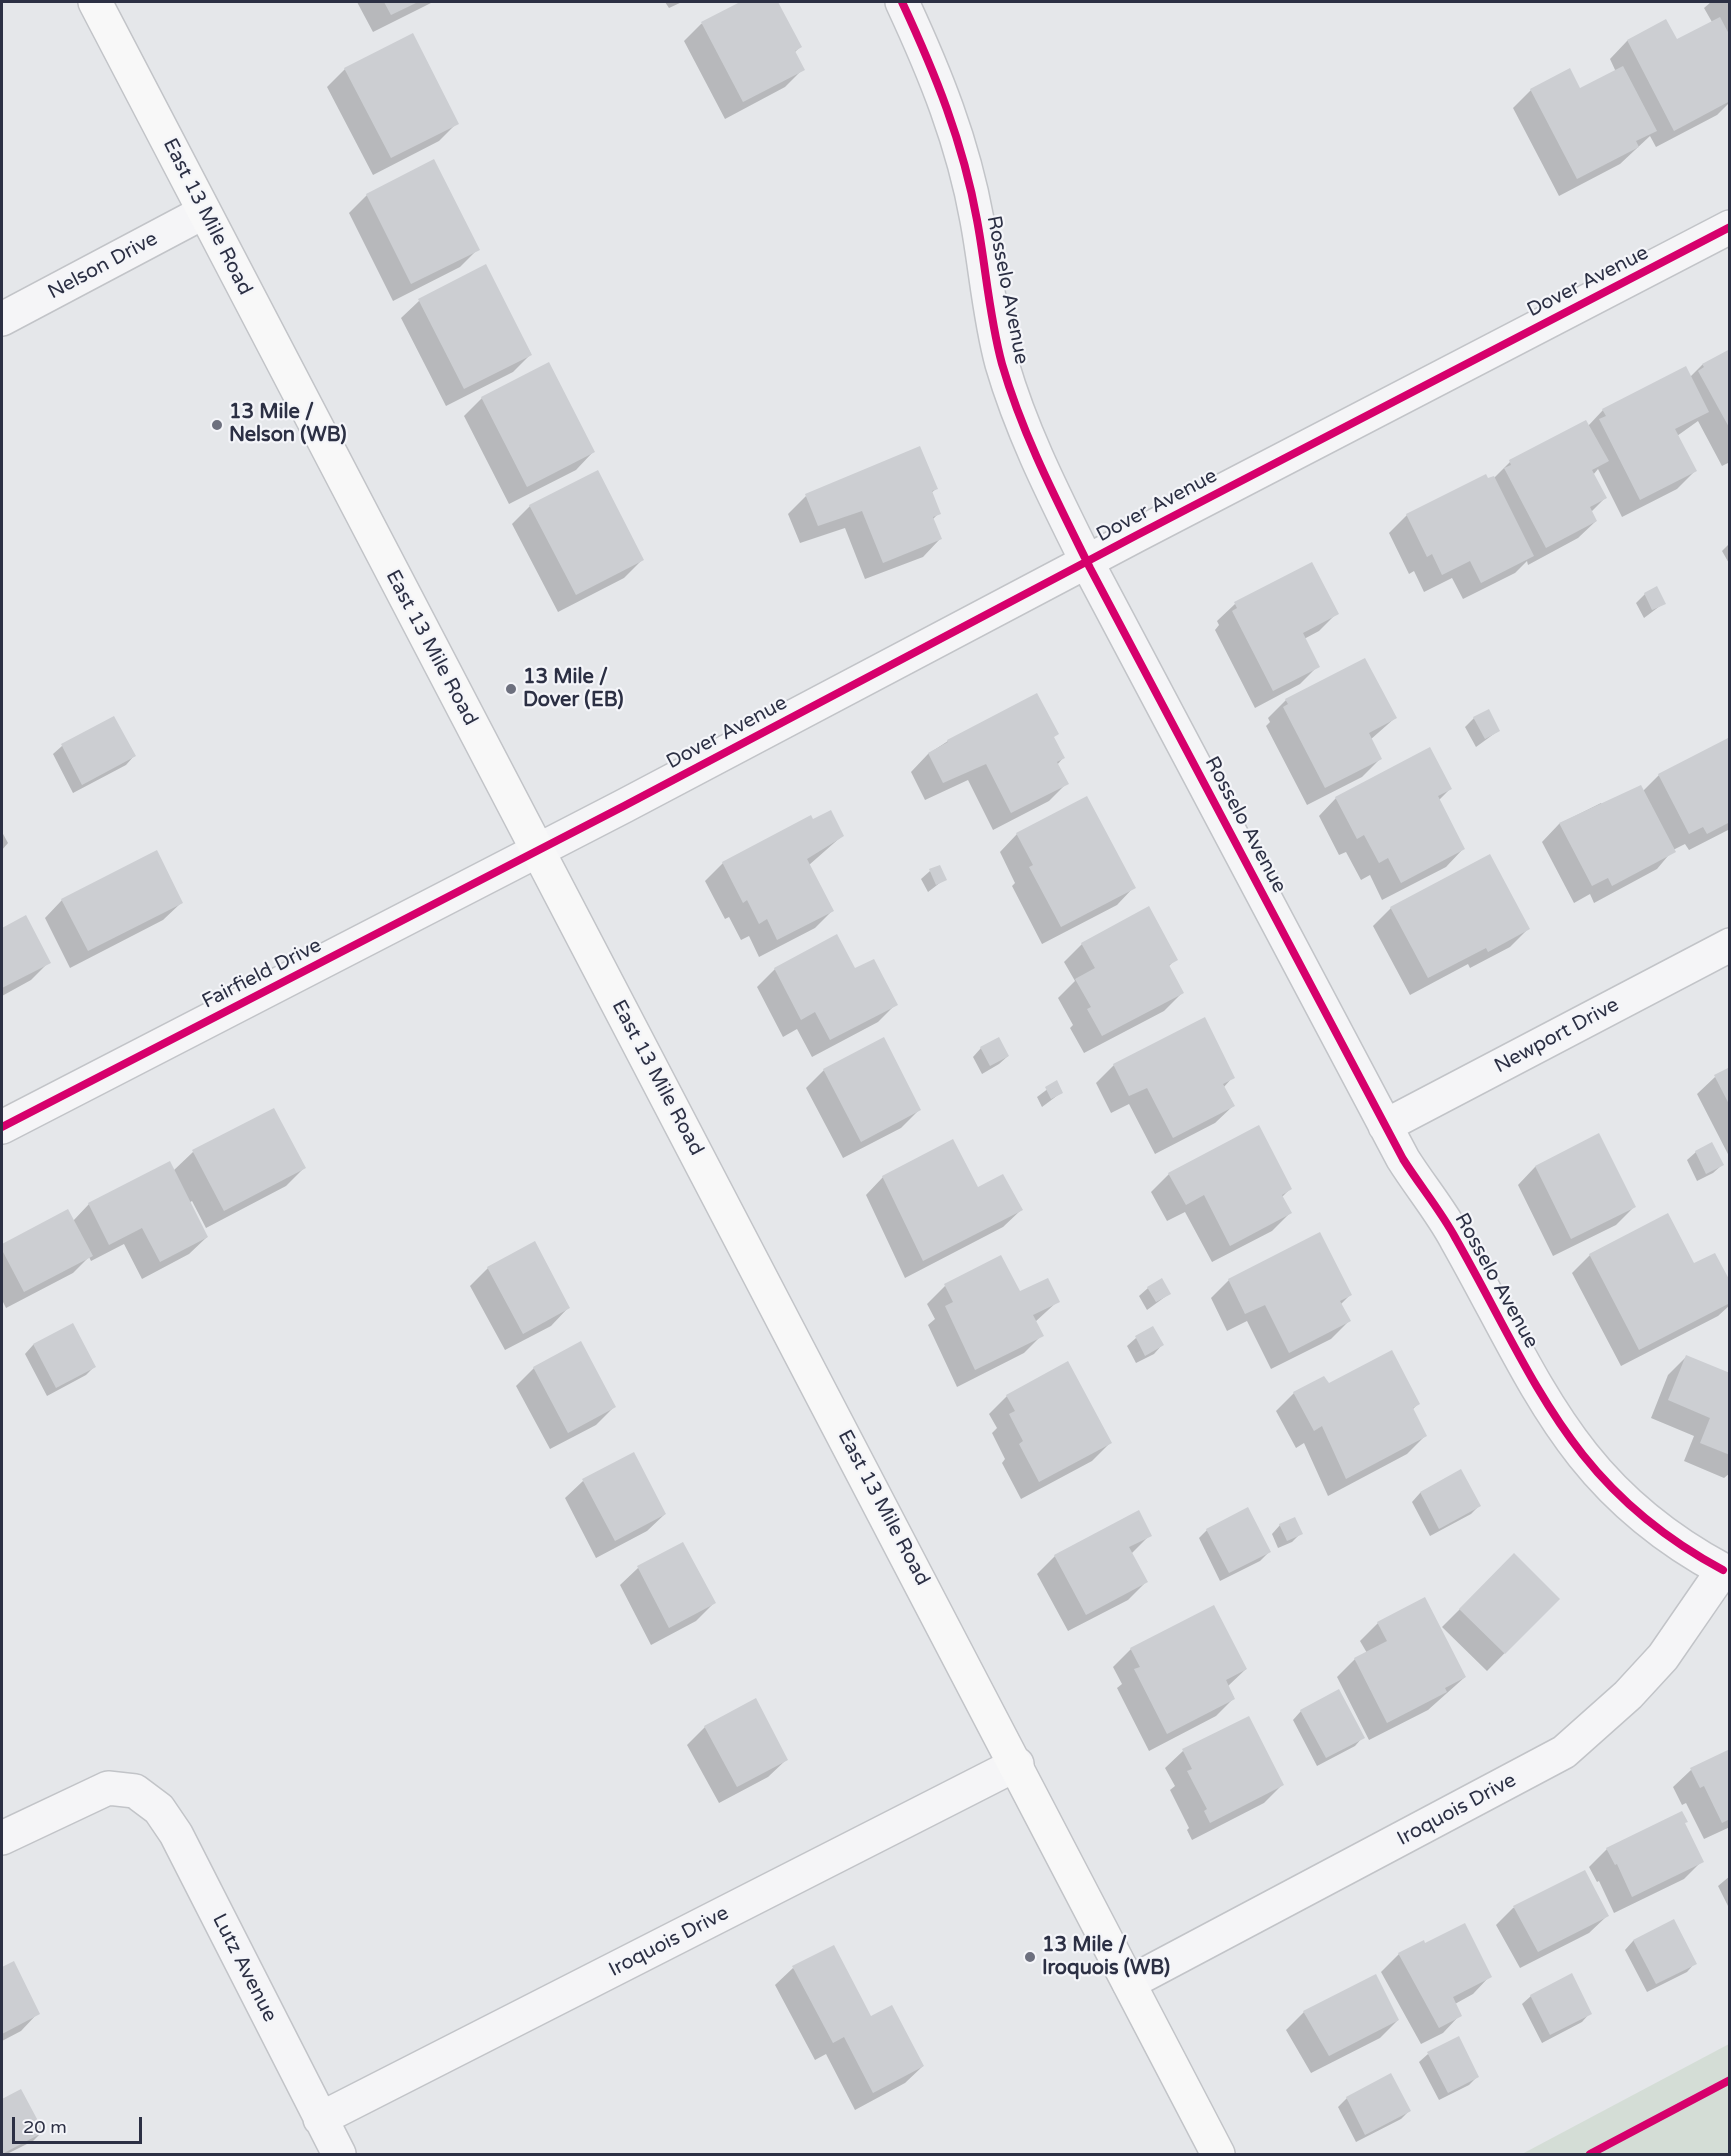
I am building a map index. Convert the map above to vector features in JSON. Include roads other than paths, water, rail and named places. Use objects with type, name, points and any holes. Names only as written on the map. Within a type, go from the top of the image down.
[{"type":"main road","name":"East 13 Mile Road","points":[[95,2],[1017,1764],[1218,2154]]},
{"type":"street","name":"Rosselo Avenue","points":[[902,2],[940,86],[958,140],[977,221],[991,315],[1016,410],[1039,466],[1087,562],[1385,1126],[1420,1187],[1454,1235],[1545,1404],[1578,1452],[1601,1479],[1642,1518],[1690,1553],[1726,1571]]},
{"type":"street","name":"Nelson Drive","points":[[2,319],[204,212]]},
{"type":"street","name":"Dover Avenue","points":[[537,850],[1730,227]]},
{"type":"street","name":"Fairfield Drive","points":[[2,1127],[537,850]]},
{"type":"street","name":"Newport Drive","points":[[1385,1126],[1730,945]]},
{"type":"street","name":"Iroquois Drive","points":[[1129,1983],[1564,1752],[1628,1695],[1663,1657],[1726,1571]]},
{"type":"street","name":"Iroquois Drive","points":[[320,2119],[1017,1764]]},
{"type":"street","name":"Lutz Avenue","points":[[2,1838],[108,1788],[135,1791],[159,1809],[176,1834],[339,2154]]},
{"type":"place","name":"13 Mile / Nelson (WB)","points":[[217,425]]},
{"type":"place","name":"13 Mile / Dover (EB)","points":[[511,689]]},
{"type":"place","name":"13 Mile / Iroquois (WB)","points":[[1030,1957]]}]
